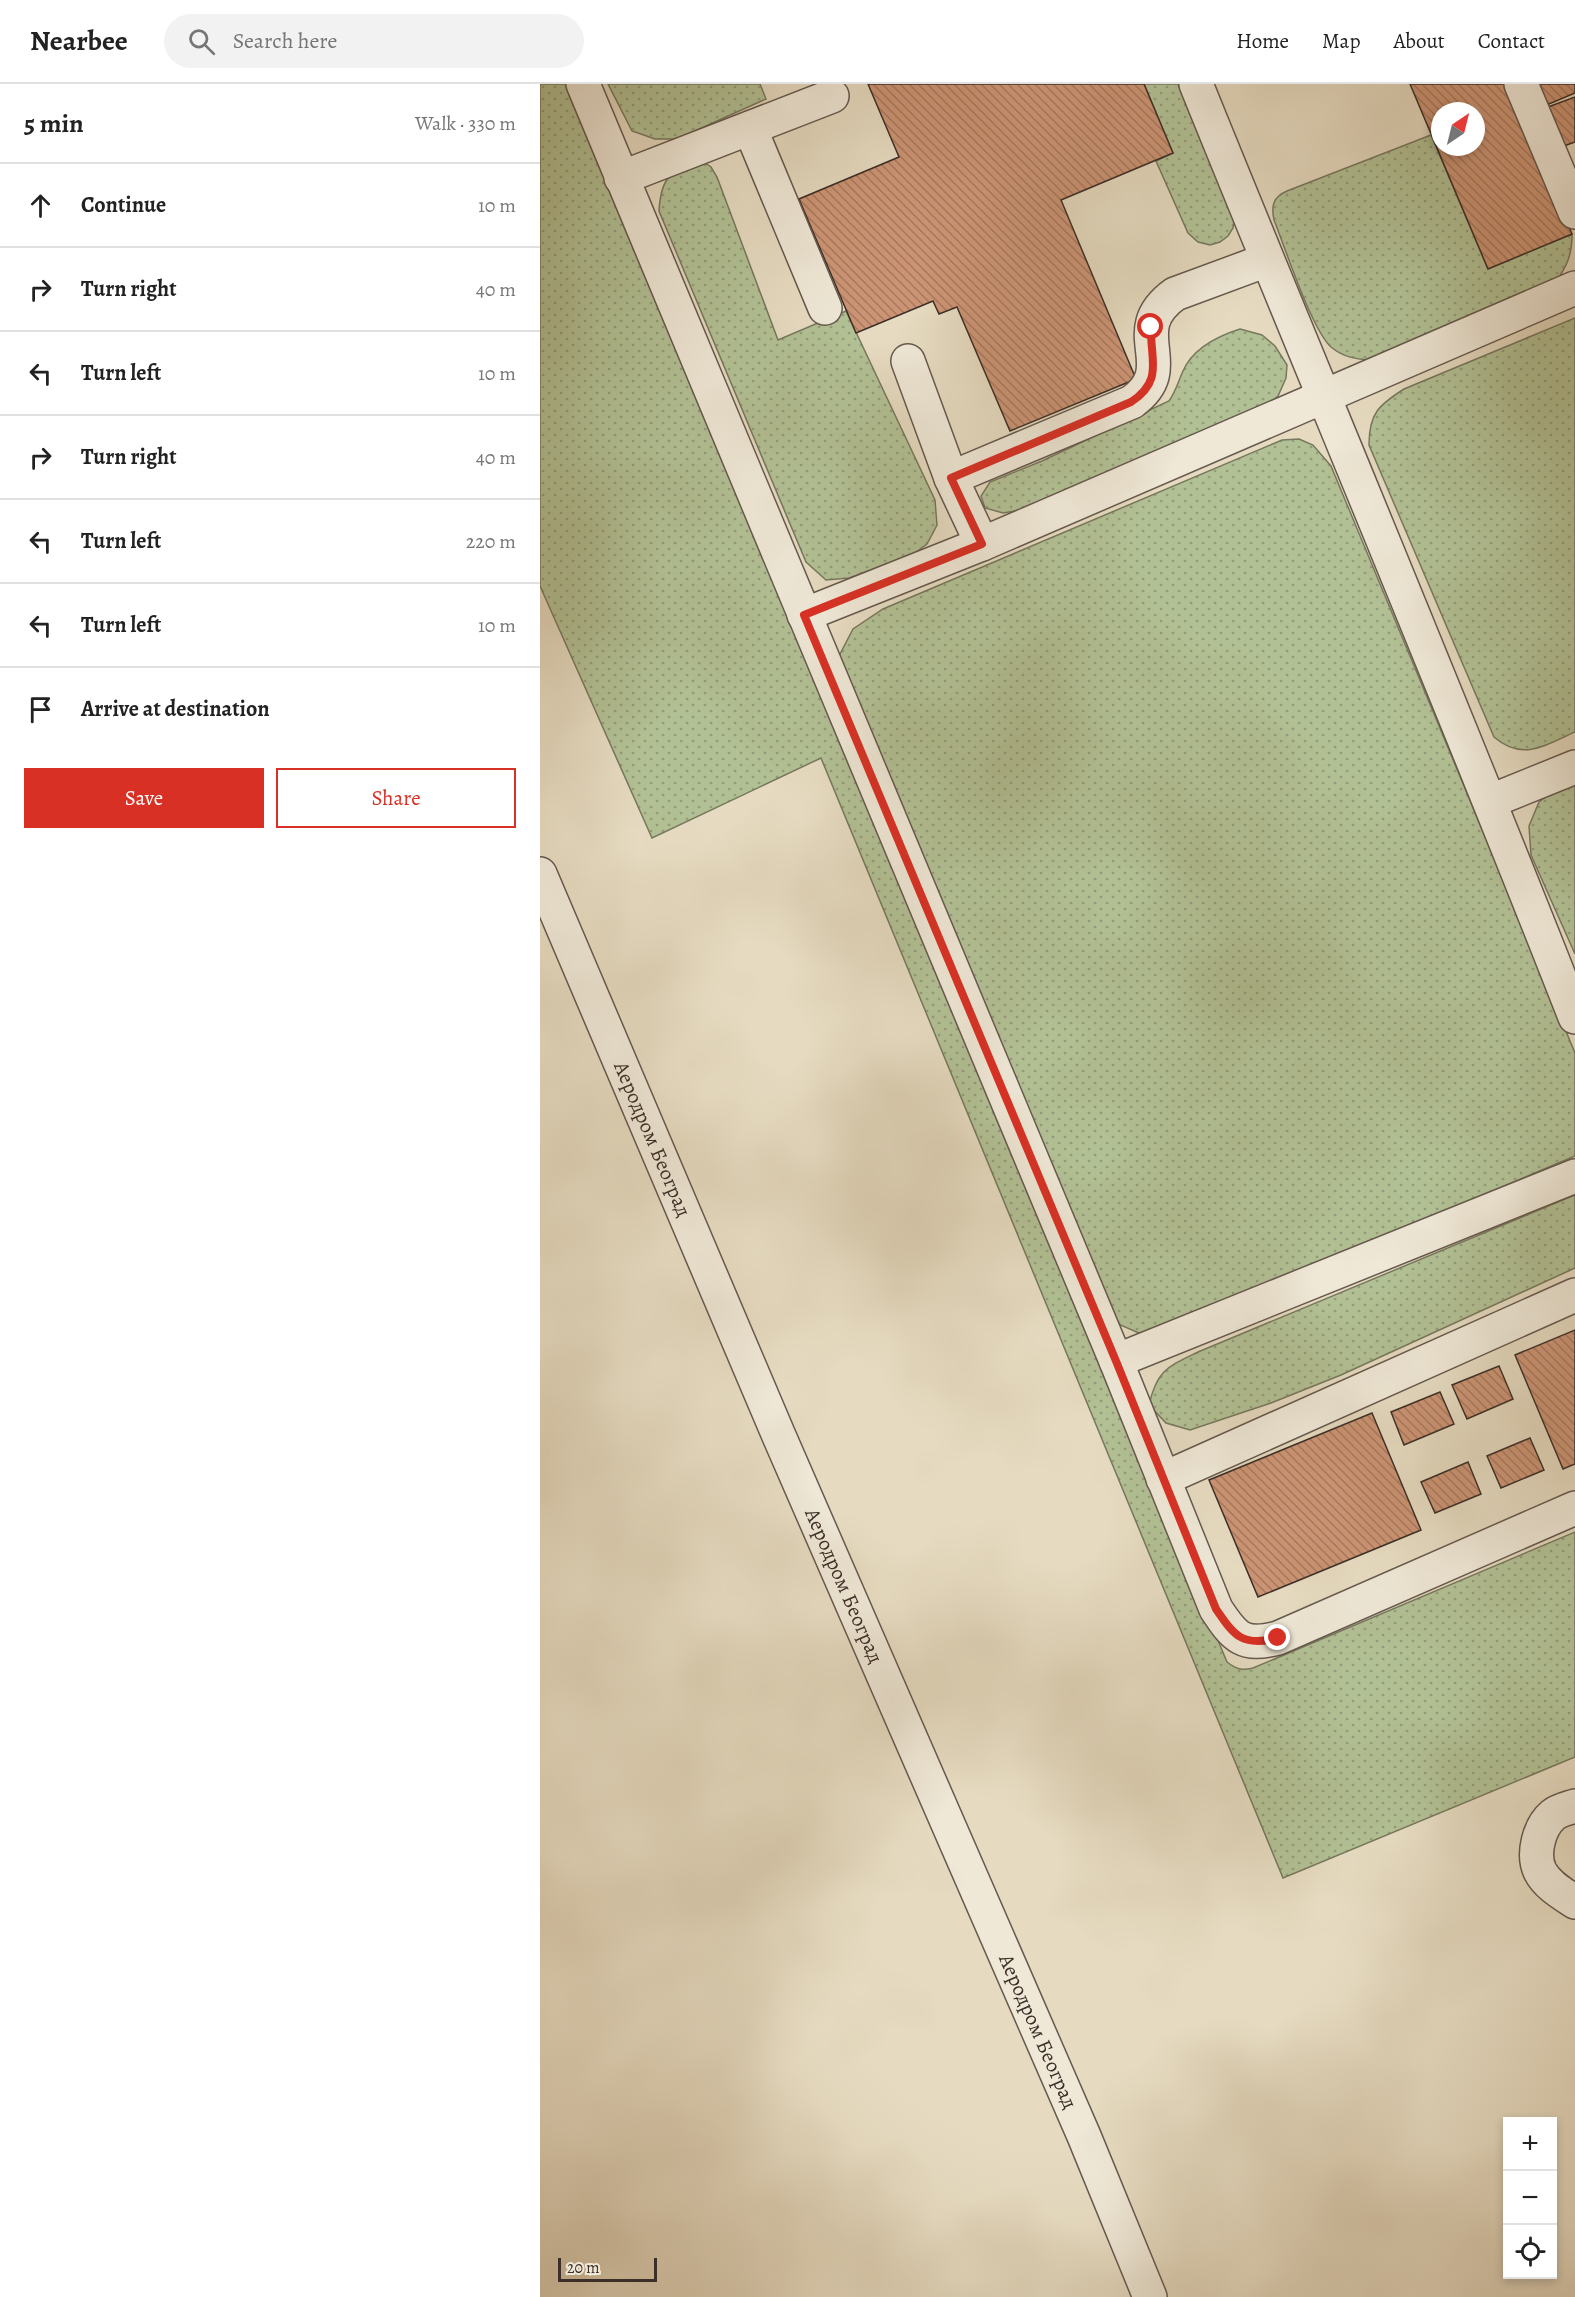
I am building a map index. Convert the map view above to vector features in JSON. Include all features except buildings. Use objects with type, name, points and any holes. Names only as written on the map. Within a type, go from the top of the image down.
[{"type":"street","points":[[583,84],[1116,1361],[1216,1609],[1228,1628],[1244,1640],[1260,1643],[1278,1638],[1575,1508]]},
{"type":"street","points":[[1196,84],[1322,396],[1491,801],[1575,1017]]},
{"type":"street","points":[[1521,84],[1575,212]]},
{"type":"street","points":[[621,178],[832,96]]},
{"type":"street","points":[[750,128],[825,308]]},
{"type":"street","points":[[951,478],[1137,399],[1150,385],[1154,372],[1151,327],[1155,314],[1164,302],[1175,294],[1267,260]]},
{"type":"street","points":[[804,615],[982,544],[1575,288]]},
{"type":"street","points":[[908,361],[951,478],[982,544]]},
{"type":"street","points":[[1491,801],[1575,768]]},
{"type":"street","name":"Аеродром Београд","points":[[540,874],[779,1436],[1084,2136],[1150,2297]]},
{"type":"street","points":[[1116,1361],[1575,1176]]},
{"type":"street","points":[[1163,1479],[1575,1295]]},
{"type":"street","points":[[1575,1806],[1553,1815],[1541,1832],[1537,1850],[1540,1870],[1553,1887],[1575,1902]]},
{"type":"green space","points":[[540,84],[568,84],[1227,1662],[1239,1669],[1253,1668],[1575,1532],[1575,1757],[1283,1878],[821,758],[652,838],[540,586]]},
{"type":"green space","points":[[608,84],[760,84],[766,99],[677,139],[655,139],[632,131]]},
{"type":"green space","points":[[1144,84],[1178,84],[1235,217],[1233,228],[1220,242],[1210,245],[1198,242],[1188,233],[1156,161],[1173,153]]},
{"type":"green space","points":[[1431,135],[1431,156],[1440,156],[1488,269],[1572,234],[1571,248],[1568,260],[1554,284],[1370,360],[1354,358],[1331,347],[1323,337],[1307,306],[1274,220],[1274,203],[1287,191]]},
{"type":"green space","points":[[701,160],[711,167],[717,177],[778,340],[846,311],[935,500],[937,525],[927,544],[912,555],[849,578],[826,580],[806,562],[659,211],[662,190],[669,177],[682,168]]},
{"type":"green space","points":[[1575,318],[1575,732],[1534,749],[1515,749],[1494,737],[1369,445],[1369,434],[1373,417],[1377,411],[1404,389]]},
{"type":"green space","points":[[1240,329],[1262,335],[1275,346],[1287,365],[1286,378],[1278,396],[1267,407],[1032,508],[1003,513],[985,508],[981,496],[990,482],[1042,461],[1169,401],[1187,363],[1193,356],[1215,339]]},
{"type":"green space","points":[[1299,439],[1313,445],[1331,466],[1575,1053],[1575,1156],[1148,1337],[1118,1324],[839,656],[853,629],[883,609],[1282,440]]},
{"type":"green space","points":[[1575,779],[1575,954],[1531,855],[1529,826],[1539,802],[1562,784]]},
{"type":"green space","points":[[1575,1195],[1575,1268],[1341,1375],[1271,1403],[1190,1430],[1166,1423],[1149,1405],[1160,1377],[1171,1366],[1187,1357]]},
{"type":"route","points":[[1151,327],[1154,372],[1150,385],[1142,395],[1131,402],[951,478],[982,544],[804,615],[1116,1361],[1216,1609],[1228,1628],[1244,1640],[1260,1643],[1278,1638]]}]
